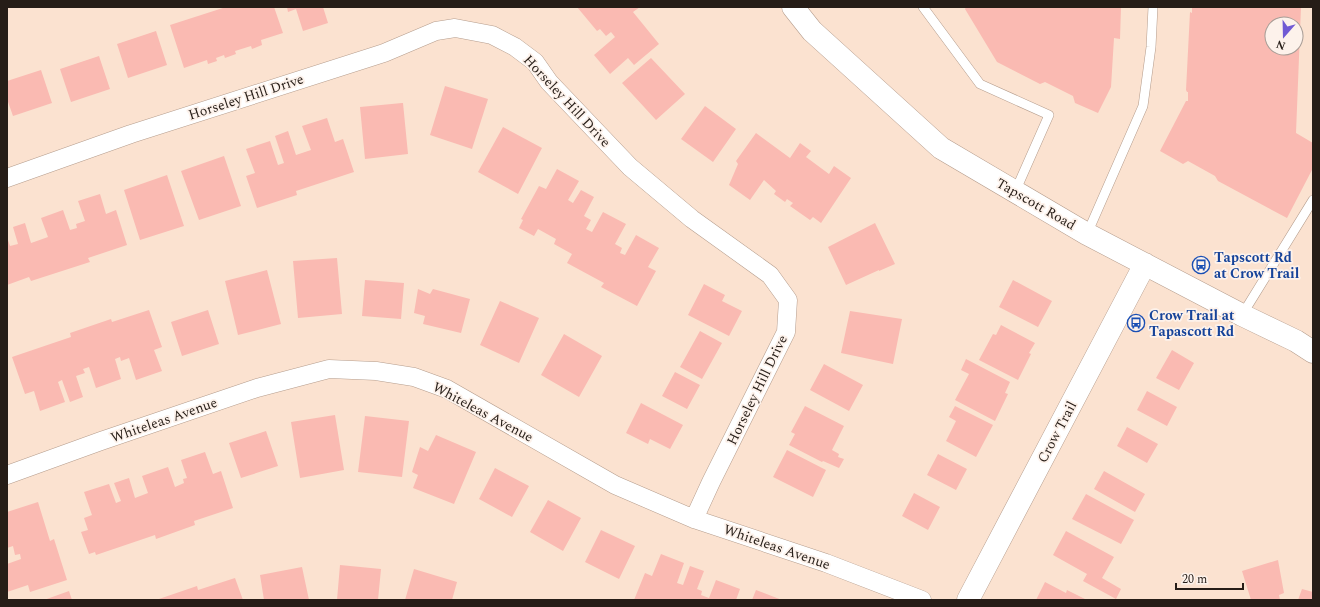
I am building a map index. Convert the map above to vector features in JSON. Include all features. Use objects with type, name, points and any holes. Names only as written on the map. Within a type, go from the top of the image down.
[{"type":"street","name":"Tapscott Road","points":[[793,7],[812,31],[941,148],[1087,234],[1242,315],[1296,341],[1313,352]]},
{"type":"street","name":"Horseley Hill Drive","points":[[7,178],[131,134],[384,53],[436,31],[455,28],[492,35],[516,47],[535,62],[549,82],[630,167],[692,219],[770,275],[788,300],[786,332],[694,519]]},
{"type":"street","name":"Crow Trail","points":[[968,600],[1145,264]]},
{"type":"street","name":"Whiteleas Avenue","points":[[7,475],[101,441],[257,388],[329,370],[376,370],[414,377],[447,389],[616,485],[694,519],[826,563],[922,600]]},
{"type":"lane","points":[[923,7],[980,84],[1049,115],[1016,192]]},
{"type":"lane","points":[[929,15],[934,7]]},
{"type":"lane","points":[[1087,234],[1143,106],[1151,47],[1153,7]]},
{"type":"lane","points":[[1242,315],[1313,200]]},
{"type":"building","points":[[226,7],[274,7],[283,33],[261,40],[262,45],[252,49],[251,46],[235,51],[236,54],[225,58],[224,55],[216,58],[217,61],[208,64],[207,60],[184,68],[170,25]]},
{"type":"building","points":[[287,7],[323,7],[328,23],[303,31],[296,9],[288,12]]},
{"type":"building","points":[[577,7],[640,7],[633,12],[659,44],[634,65],[628,58],[610,74],[594,55],[615,37],[611,32],[606,36],[600,29],[597,31]]},
{"type":"building","points":[[966,7],[1121,7],[1120,39],[1114,38],[1111,87],[1098,113],[1075,103],[1073,96],[1045,82],[1040,84],[997,62],[965,9]]},
{"type":"building","points":[[1192,7],[1301,7],[1301,16],[1264,16],[1264,56],[1299,56],[1296,133],[1313,143],[1313,168],[1287,218],[1218,181],[1215,176],[1188,161],[1183,164],[1160,151],[1186,101],[1188,101],[1188,92],[1186,90],[1190,12],[1192,13]]},
{"type":"building","points":[[156,31],[167,65],[128,78],[117,44]]},
{"type":"building","points":[[99,56],[110,89],[71,102],[60,69]]},
{"type":"building","points":[[651,58],[685,94],[656,120],[622,83]]},
{"type":"building","points":[[41,70],[52,103],[13,116],[7,99],[7,81]]},
{"type":"building","points":[[445,86],[488,99],[472,149],[430,135]]},
{"type":"building","points":[[403,103],[408,154],[365,159],[360,107]]},
{"type":"building","points":[[705,106],[736,129],[713,162],[681,139]]},
{"type":"building","points":[[327,118],[335,142],[343,139],[354,172],[296,191],[297,195],[257,208],[246,176],[255,173],[246,149],[270,141],[278,165],[284,163],[275,136],[288,131],[296,155],[311,150],[302,126]]},
{"type":"building","points":[[503,127],[542,148],[518,194],[478,172]]},
{"type":"building","points":[[756,133],[790,158],[800,143],[811,151],[806,157],[829,174],[834,166],[851,178],[821,223],[813,217],[810,220],[790,206],[793,203],[787,199],[785,202],[774,194],[776,191],[764,180],[750,200],[729,185],[738,164],[736,161]]},
{"type":"building","points":[[224,156],[241,206],[199,220],[181,171]]},
{"type":"building","points":[[557,169],[579,181],[568,200],[573,203],[581,190],[594,197],[584,216],[591,220],[586,229],[592,232],[603,212],[626,224],[615,244],[622,248],[620,253],[625,255],[636,235],[659,248],[648,267],[656,271],[637,306],[601,287],[604,283],[567,263],[572,254],[554,244],[556,239],[538,229],[534,236],[519,228],[523,220],[521,219],[539,186],[546,189]]},
{"type":"building","points":[[167,175],[184,226],[140,240],[124,190]]},
{"type":"building","points":[[100,194],[106,214],[116,210],[127,245],[88,258],[90,262],[31,281],[29,277],[7,285],[7,237],[10,246],[18,244],[13,227],[25,223],[31,243],[34,242],[48,237],[41,218],[63,210],[70,230],[77,228],[76,224],[85,221],[78,201]]},
{"type":"building","points":[[875,223],[895,264],[846,285],[828,247]]},
{"type":"building","points":[[337,258],[342,314],[298,318],[293,261]]},
{"type":"building","points":[[267,270],[281,324],[238,335],[225,281]]},
{"type":"building","points":[[365,280],[404,283],[401,319],[362,316]]},
{"type":"building","points":[[1013,280],[1052,301],[1038,327],[999,307]]},
{"type":"building","points":[[704,284],[725,295],[722,301],[742,311],[729,336],[688,315]]},
{"type":"building","points":[[418,289],[430,294],[433,289],[470,299],[461,333],[423,324],[425,316],[414,313]]},
{"type":"building","points":[[500,301],[539,318],[519,363],[480,345]]},
{"type":"building","points":[[149,310],[162,347],[154,350],[162,371],[136,380],[129,358],[121,361],[120,357],[115,359],[121,379],[96,388],[89,367],[83,369],[85,373],[76,376],[83,397],[70,402],[62,380],[58,382],[65,402],[40,411],[34,391],[25,394],[12,357],[71,337],[70,333],[111,319],[112,322]]},
{"type":"building","points":[[208,310],[219,344],[182,356],[171,322]]},
{"type":"building","points":[[850,311],[902,319],[893,364],[841,353]]},
{"type":"building","points":[[1001,325],[1035,343],[1029,353],[1031,354],[1018,380],[979,360],[993,334],[996,335]]},
{"type":"building","points":[[700,331],[722,343],[702,379],[680,367]]},
{"type":"building","points":[[564,334],[602,356],[579,397],[541,375]]},
{"type":"building","points":[[1172,350],[1194,363],[1179,390],[1156,378]]},
{"type":"building","points":[[966,359],[1010,382],[1005,393],[1008,394],[995,421],[955,400],[969,374],[961,370]]},
{"type":"building","points":[[824,364],[863,385],[849,411],[810,390]]},
{"type":"building","points":[[675,372],[700,385],[687,409],[662,396]]},
{"type":"building","points":[[1147,391],[1177,407],[1167,426],[1137,410]]},
{"type":"building","points":[[641,403],[683,425],[670,449],[650,439],[648,444],[626,433]]},
{"type":"building","points":[[805,406],[844,426],[832,450],[839,454],[838,457],[844,459],[839,468],[823,461],[822,462],[789,445],[795,434],[791,432]]},
{"type":"building","points":[[955,406],[993,425],[976,457],[946,441],[956,421],[949,417]]},
{"type":"building","points":[[335,415],[344,470],[300,478],[291,422]]},
{"type":"building","points":[[365,416],[409,421],[402,477],[358,472]]},
{"type":"building","points":[[1127,427],[1158,444],[1147,463],[1117,446]]},
{"type":"building","points":[[266,431],[278,466],[241,478],[229,443]]},
{"type":"building","points":[[436,435],[476,452],[454,504],[413,488],[418,475],[412,472],[420,447],[428,451]]},
{"type":"building","points":[[787,450],[826,470],[813,497],[773,477]]},
{"type":"building","points":[[205,452],[213,474],[221,471],[233,508],[194,521],[195,525],[156,539],[155,535],[96,555],[95,552],[89,554],[81,532],[88,530],[84,518],[92,515],[84,492],[109,484],[116,503],[121,501],[114,483],[129,478],[135,498],[148,493],[142,476],[168,467],[175,487],[184,483],[183,479],[187,478],[181,460]]},
{"type":"building","points":[[938,454],[967,469],[956,490],[927,475]]},
{"type":"building","points":[[495,468],[529,486],[512,517],[479,499]]},
{"type":"building","points":[[1104,471],[1145,494],[1135,512],[1094,489]]},
{"type":"building","points":[[914,493],[940,507],[928,530],[902,516]]},
{"type":"building","points":[[1086,494],[1134,520],[1121,544],[1072,519]]},
{"type":"building","points":[[548,500],[581,518],[563,551],[530,532]]},
{"type":"building","points":[[38,502],[50,541],[54,539],[67,580],[30,592],[28,585],[7,592],[7,564],[21,559],[20,554],[15,555],[13,546],[7,548],[7,512]]},
{"type":"building","points":[[601,530],[635,546],[619,579],[585,562]]},
{"type":"building","points":[[1066,531],[1114,557],[1102,578],[1121,589],[1116,599],[1083,581],[1087,574],[1053,555]]},
{"type":"building","points":[[661,554],[684,563],[677,583],[683,585],[690,566],[704,571],[697,589],[702,591],[701,595],[709,598],[716,580],[740,589],[736,600],[634,600],[645,573],[652,576]]},
{"type":"building","points":[[1278,560],[1284,593],[1279,595],[1280,600],[1251,600],[1242,571]]},
{"type":"building","points":[[340,565],[381,569],[378,600],[337,600]]},
{"type":"building","points":[[302,567],[309,600],[264,600],[260,575]]},
{"type":"building","points":[[414,569],[457,582],[452,600],[405,600]]},
{"type":"building","points":[[235,578],[243,600],[156,600],[197,586],[198,590]]},
{"type":"building","points":[[1045,582],[1066,593],[1067,590],[1087,600],[1036,600]]},
{"type":"building","points":[[1302,589],[1313,592],[1313,600],[1298,600]]},
{"type":"building","points":[[756,590],[782,600],[752,600]]},
{"type":"building","points":[[69,591],[72,600],[44,600]]},
{"type":"place","name":"Tapscott Rd at Crow Trail","points":[[1201,265]]},
{"type":"place","name":"Crow Trail at Tapascott Rd","points":[[1136,323]]}]
